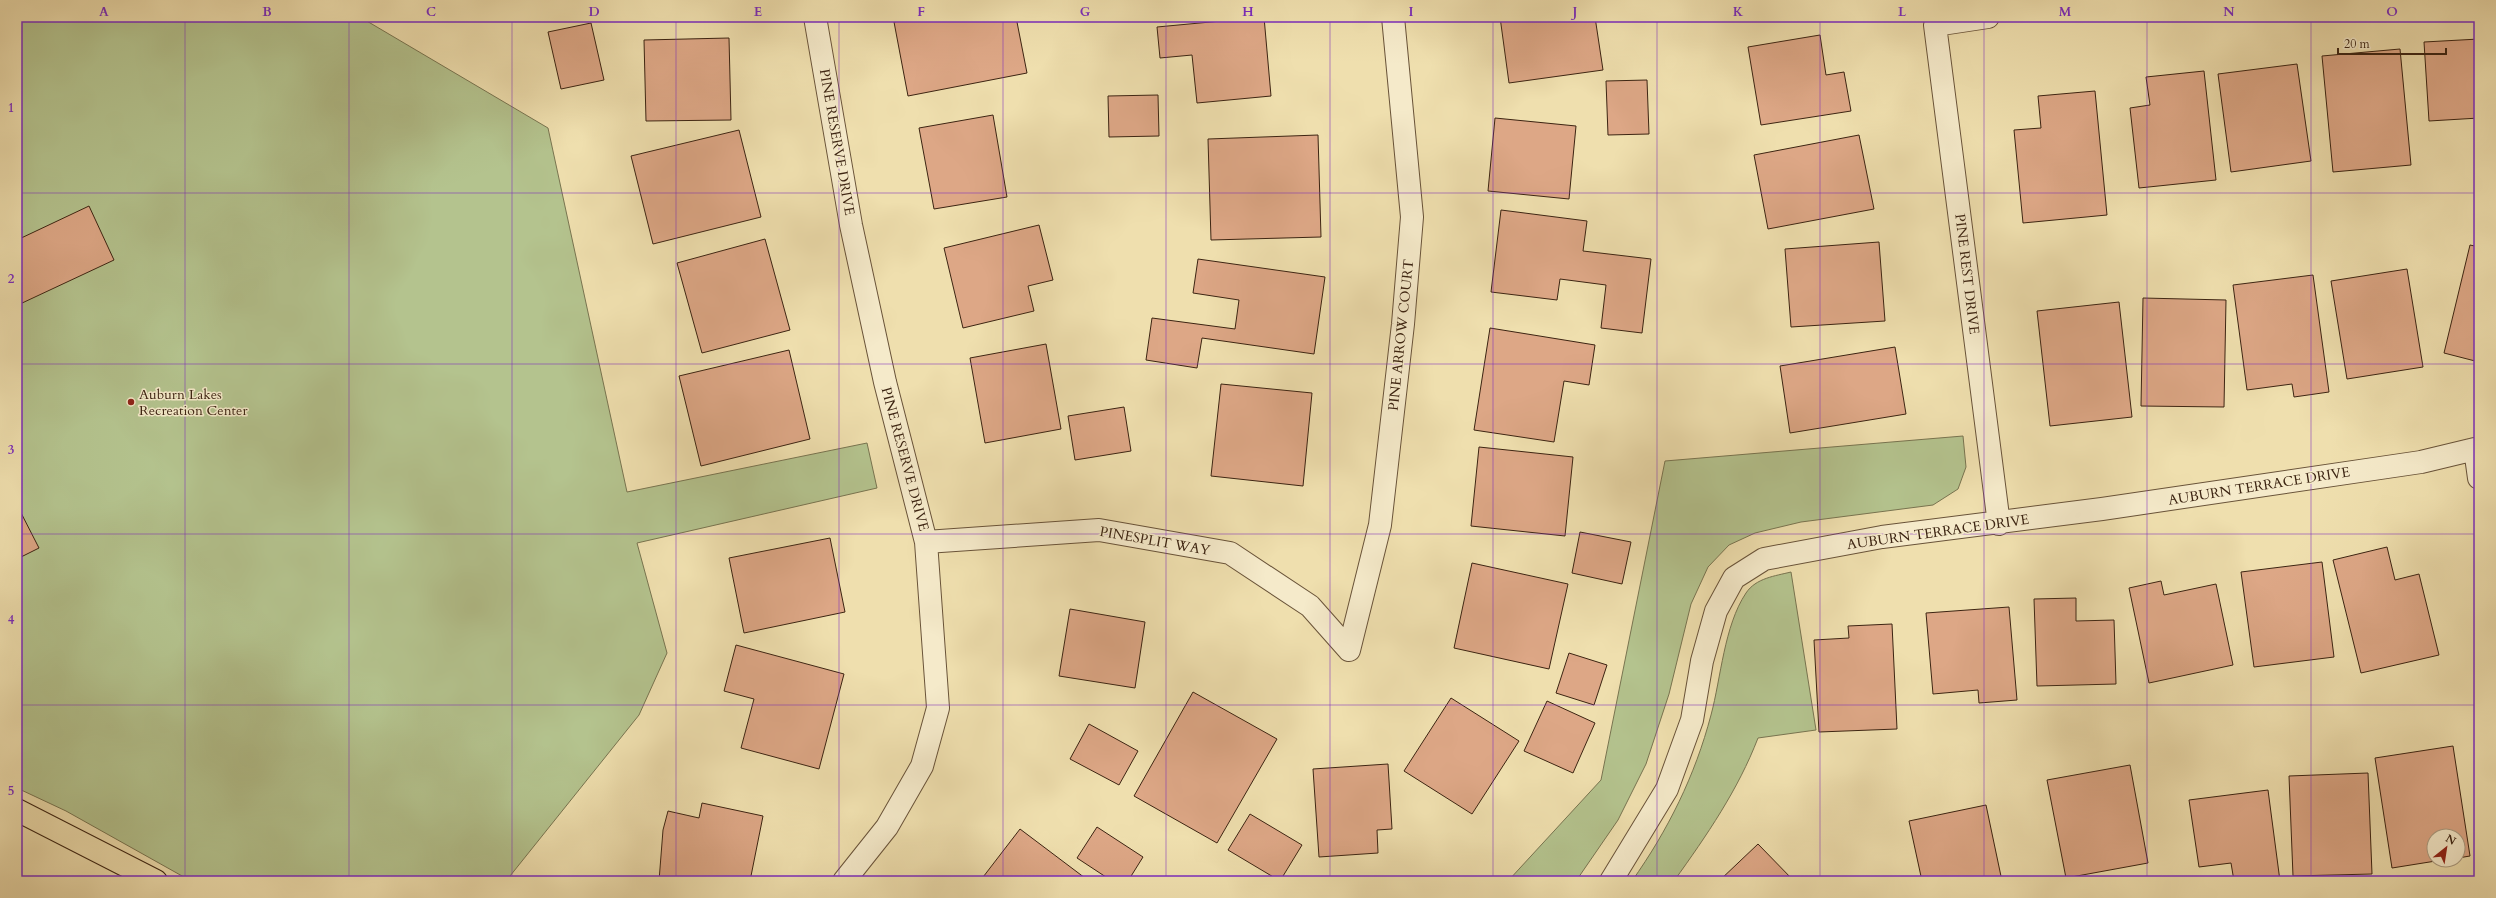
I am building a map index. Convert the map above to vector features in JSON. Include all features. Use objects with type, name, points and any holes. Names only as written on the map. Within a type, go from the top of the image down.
[{"type":"main road","points":[[17,810],[156,881]]},
{"type":"street","name":"PINE RESERVE DRIVE","points":[[815,17],[851,225],[885,382],[926,542],[938,708],[922,766],[887,827],[844,881]]},
{"type":"street","name":"PINE ARROW COURT","points":[[1349,650],[1380,525],[1404,324],[1412,216],[1393,17]]},
{"type":"street","name":"PINE REST DRIVE","points":[[1988,17],[1934,25],[1999,524]]},
{"type":"street","name":"AUBURN TERRACE DRIVE","points":[[1611,881],[1667,789],[1692,720],[1702,661],[1716,611],[1734,578],[1764,559],[1882,537],[1999,524],[2420,462],[2475,449],[2479,478]]},
{"type":"street","name":"PINESPLIT WAY","points":[[926,542],[1099,530],[1230,553],[1310,606],[1349,650]]},
{"type":"green space","points":[[17,17],[360,17],[548,128],[627,492],[867,443],[877,488],[637,543],[667,653],[639,715],[506,881],[191,881],[66,811],[17,788]]},
{"type":"green space","points":[[1963,436],[1966,467],[1958,489],[1933,505],[1801,522],[1755,533],[1729,545],[1708,567],[1691,604],[1669,694],[1646,764],[1618,820],[1576,881],[1508,881],[1601,780],[1665,461]]},
{"type":"green space","points":[[1791,572],[1816,730],[1758,738],[1741,776],[1721,812],[1674,881],[1632,881],[1669,822],[1697,760],[1711,715],[1728,636],[1739,606],[1746,593],[1755,584],[1772,576]]},
{"type":"building","points":[[918,17],[1016,17],[1027,73],[908,96],[894,22]]},
{"type":"building","points":[[1264,17],[1271,96],[1197,103],[1192,55],[1160,58],[1157,27]]},
{"type":"building","points":[[1500,17],[1595,17],[1603,70],[1509,83]]},
{"type":"building","points":[[591,23],[604,80],[561,89],[548,32]]},
{"type":"building","points":[[1820,35],[1826,75],[1844,72],[1851,111],[1761,125],[1748,47]]},
{"type":"building","points":[[729,38],[731,120],[646,121],[644,40]]},
{"type":"building","points":[[2479,39],[2479,118],[2429,121],[2424,42]]},
{"type":"building","points":[[2400,49],[2411,165],[2333,172],[2322,56]]},
{"type":"building","points":[[2297,64],[2311,161],[2231,172],[2218,74]]},
{"type":"building","points":[[2204,71],[2216,180],[2139,188],[2130,108],[2150,105],[2146,77]]},
{"type":"building","points":[[1647,80],[1649,134],[1608,135],[1606,81]]},
{"type":"building","points":[[2095,91],[2107,215],[2023,223],[2014,130],[2041,128],[2038,96]]},
{"type":"building","points":[[1158,95],[1159,136],[1109,137],[1108,96]]},
{"type":"building","points":[[993,115],[1007,197],[934,209],[919,128]]},
{"type":"building","points":[[1495,118],[1576,126],[1569,199],[1488,191]]},
{"type":"building","points":[[739,130],[761,217],[653,244],[631,156]]},
{"type":"building","points":[[1318,135],[1321,237],[1211,240],[1208,139]]},
{"type":"building","points":[[1859,135],[1874,209],[1768,229],[1754,155]]},
{"type":"building","points":[[89,206],[114,260],[20,304],[17,297],[17,240]]},
{"type":"building","points":[[1501,210],[1587,221],[1583,251],[1651,259],[1642,333],[1601,328],[1606,285],[1560,279],[1557,300],[1491,292]]},
{"type":"building","points":[[1039,225],[1053,280],[1028,286],[1034,311],[963,328],[944,248]]},
{"type":"building","points":[[765,239],[790,330],[702,353],[677,263]]},
{"type":"building","points":[[1879,242],[1885,321],[1791,327],[1785,249]]},
{"type":"building","points":[[2470,245],[2479,247],[2479,362],[2444,353]]},
{"type":"building","points":[[1198,259],[1325,277],[1314,354],[1202,338],[1197,368],[1146,360],[1152,318],[1235,329],[1239,300],[1193,293]]},
{"type":"building","points":[[2407,269],[2423,367],[2347,379],[2331,281]]},
{"type":"building","points":[[2313,275],[2329,392],[2294,397],[2292,384],[2247,390],[2233,285]]},
{"type":"building","points":[[2143,298],[2226,300],[2224,407],[2141,406]]},
{"type":"building","points":[[2119,302],[2132,417],[2050,426],[2037,311]]},
{"type":"building","points":[[1490,328],[1595,345],[1589,385],[1564,381],[1554,442],[1474,430]]},
{"type":"building","points":[[1046,344],[1061,429],[985,443],[970,358]]},
{"type":"building","points":[[1895,347],[1906,414],[1790,433],[1780,366]]},
{"type":"building","points":[[789,350],[810,439],[701,466],[679,376]]},
{"type":"building","points":[[1221,384],[1312,393],[1303,486],[1211,476]]},
{"type":"building","points":[[1124,407],[1131,451],[1075,460],[1068,416]]},
{"type":"building","points":[[1479,447],[1573,457],[1565,536],[1471,526]]},
{"type":"building","points":[[17,505],[39,548],[17,559]]},
{"type":"building","points":[[1580,532],[1631,542],[1622,584],[1572,573]]},
{"type":"building","points":[[830,538],[845,612],[744,633],[729,558]]},
{"type":"building","points":[[2387,547],[2395,580],[2419,574],[2439,655],[2361,673],[2333,560]]},
{"type":"building","points":[[2322,562],[2334,657],[2254,667],[2241,572]]},
{"type":"building","points":[[1472,563],[1568,584],[1549,669],[1454,648]]},
{"type":"building","points":[[2161,581],[2164,595],[2216,584],[2233,665],[2149,683],[2129,588]]},
{"type":"building","points":[[2076,598],[2076,621],[2114,620],[2116,684],[2037,686],[2034,599]]},
{"type":"building","points":[[2009,607],[2017,700],[1979,703],[1978,690],[1933,694],[1926,613]]},
{"type":"building","points":[[1070,609],[1145,622],[1135,688],[1059,676]]},
{"type":"building","points":[[1892,624],[1897,729],[1819,732],[1814,640],[1849,638],[1848,626]]},
{"type":"building","points":[[736,645],[844,674],[819,769],[741,748],[754,699],[724,691]]},
{"type":"building","points":[[1569,653],[1607,665],[1594,705],[1556,693]]},
{"type":"building","points":[[1193,692],[1277,739],[1217,843],[1134,796]]},
{"type":"building","points":[[1451,698],[1519,741],[1472,814],[1404,771]]},
{"type":"building","points":[[1547,701],[1595,723],[1573,773],[1524,751]]},
{"type":"building","points":[[1089,724],[1138,751],[1119,785],[1070,759]]},
{"type":"building","points":[[2453,746],[2466,828],[2426,828],[2426,863],[2392,868],[2375,758]]},
{"type":"building","points":[[1388,764],[1392,829],[1377,830],[1378,853],[1319,857],[1313,769]]},
{"type":"building","points":[[2130,765],[2148,863],[2066,878],[2047,780]]},
{"type":"building","points":[[2368,773],[2372,874],[2293,876],[2289,776]]},
{"type":"building","points":[[2268,790],[2280,881],[2234,881],[2231,863],[2199,867],[2189,800]]},
{"type":"building","points":[[702,803],[763,816],[750,881],[678,881],[667,879],[666,881],[659,881],[663,830],[668,811],[699,818]]},
{"type":"building","points":[[1986,805],[2002,881],[1922,881],[1909,821]]},
{"type":"building","points":[[1250,814],[1302,845],[1280,881],[1228,850]]},
{"type":"building","points":[[1097,827],[1143,857],[1128,881],[1112,881],[1077,858]]},
{"type":"building","points":[[1020,829],[1089,881],[980,881]]},
{"type":"building","points":[[2466,830],[2470,856],[2466,857]]},
{"type":"building","points":[[1758,844],[1794,881],[1719,881]]},
{"type":"place","name":"Auburn Lakes Recreation Center","points":[[131,402]]}]
